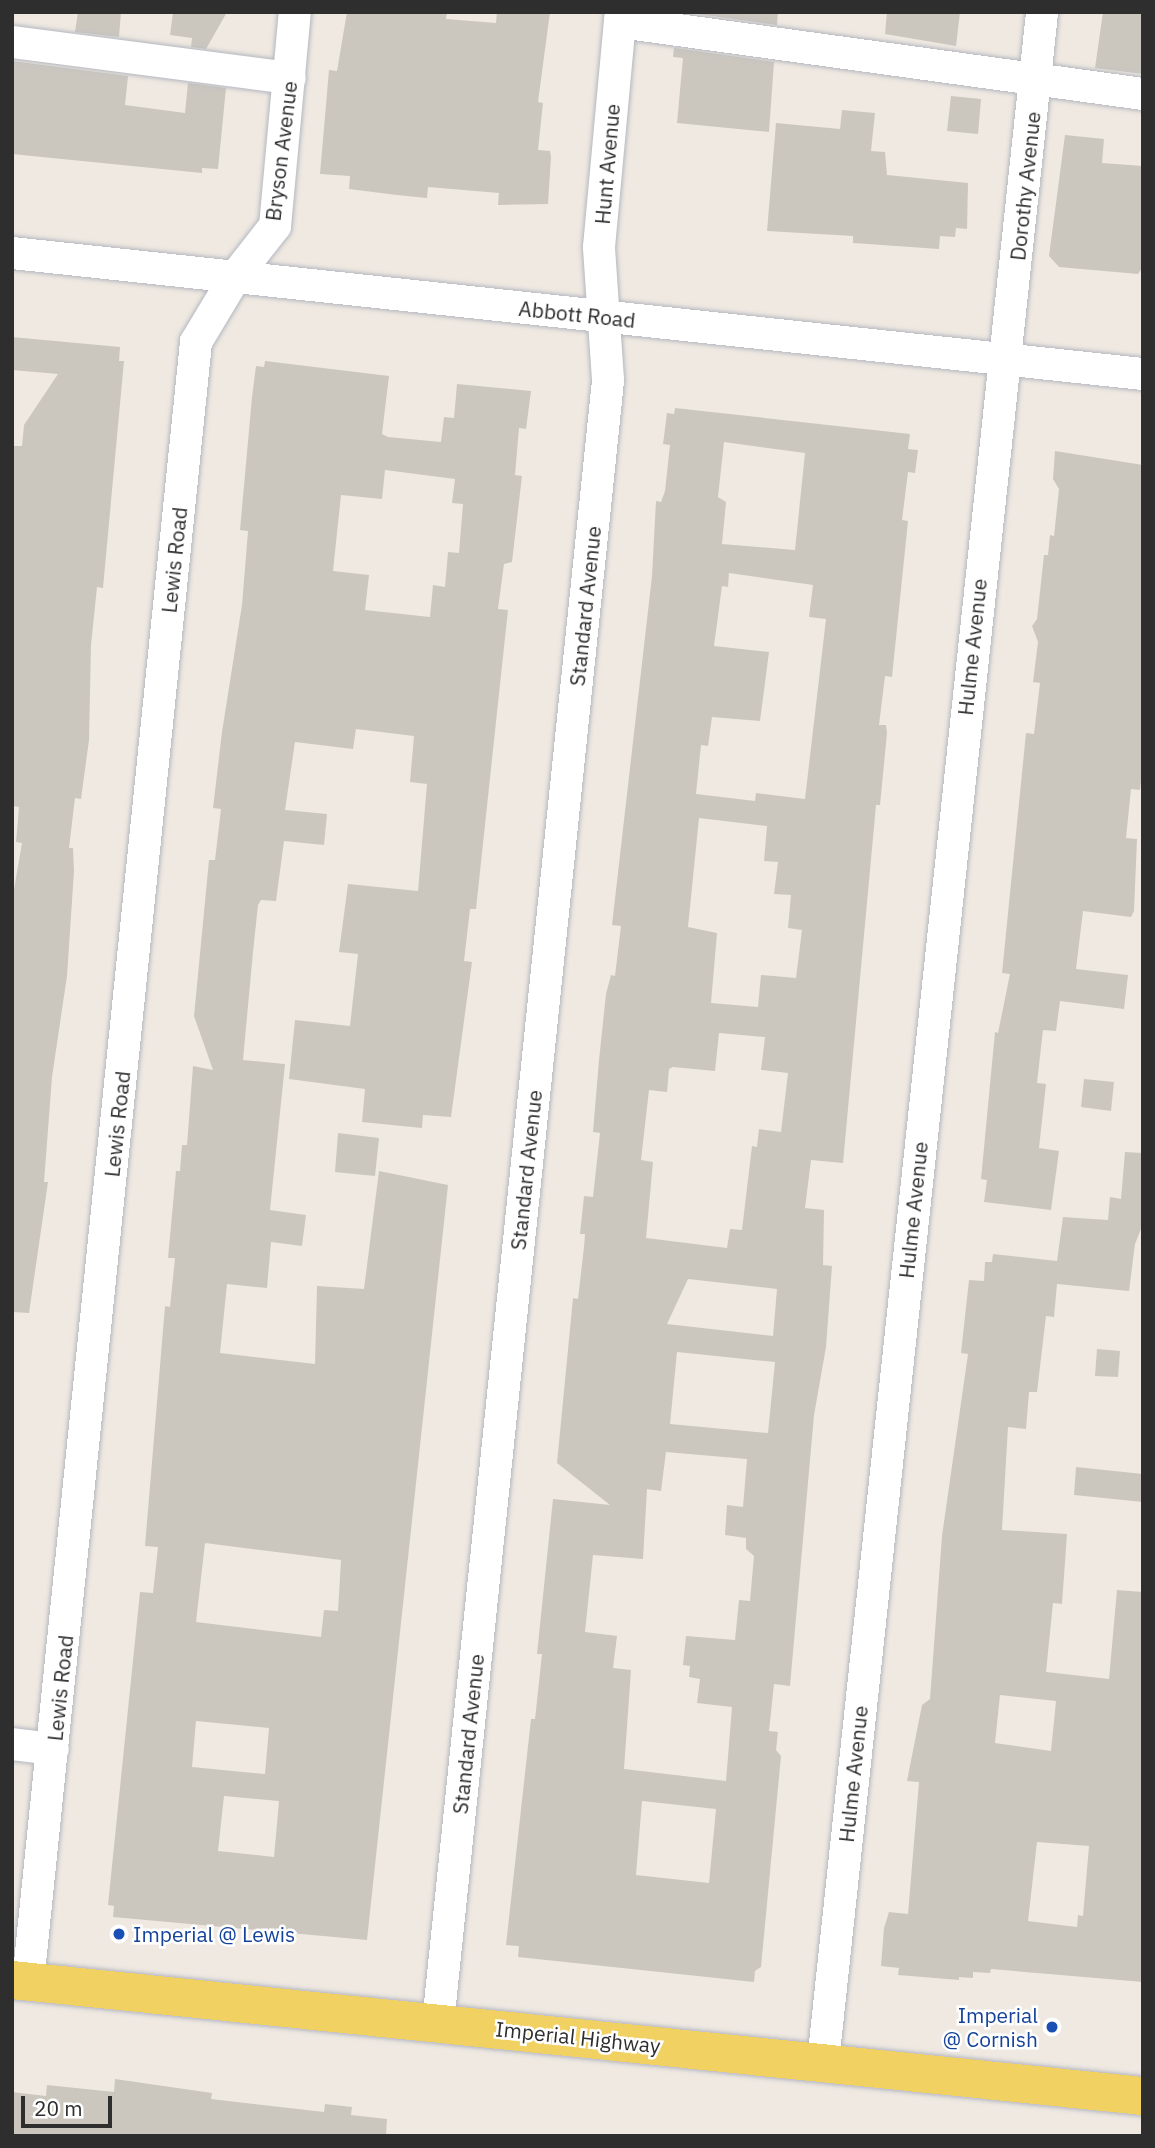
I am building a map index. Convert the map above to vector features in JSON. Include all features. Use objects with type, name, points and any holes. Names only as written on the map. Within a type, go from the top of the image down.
[{"type":"main road","name":"Imperial Highway","points":[[20,1981],[1143,2096]]},
{"type":"street","name":"Bryson Avenue","points":[[235,276],[275,226],[295,12]]},
{"type":"street","name":"Dorothy Avenue","points":[[1006,359],[1042,12]]},
{"type":"street","points":[[621,17],[1143,94]]},
{"type":"street","name":"Hunt Avenue","points":[[606,317],[599,247],[621,17]]},
{"type":"street","points":[[12,42],[290,78]]},
{"type":"street","name":"Abbott Road","points":[[12,253],[1143,374]]},
{"type":"street","name":"Lewis Road","points":[[20,1981],[53,1749],[196,342],[235,276]]},
{"type":"street","name":"Standard Avenue","points":[[438,2023],[608,380],[606,317]]},
{"type":"street","name":"Hulme Avenue","points":[[823,2062],[1006,359]]},
{"type":"street","points":[[12,1744],[53,1749]]},
{"type":"building","points":[[78,12],[121,12],[119,37],[75,32]]},
{"type":"building","points":[[173,12],[227,12],[206,49],[191,47],[192,38],[170,35]]},
{"type":"building","points":[[347,12],[447,12],[446,19],[496,23],[497,12],[550,12],[538,102],[543,103],[538,150],[550,151],[551,157],[548,204],[498,205],[499,193],[428,187],[427,198],[349,189],[350,176],[320,174],[329,70],[337,71]]},
{"type":"building","points":[[684,12],[778,12],[777,25]]},
{"type":"building","points":[[887,12],[960,12],[956,46],[885,34]]},
{"type":"building","points":[[1103,12],[1143,12],[1143,74],[1095,68]]},
{"type":"building","points":[[674,48],[774,62],[769,132],[677,123],[683,58],[673,57]]},
{"type":"building","points":[[12,61],[128,76],[125,105],[185,113],[188,83],[226,88],[218,169],[202,168],[202,173],[12,154]]},
{"type":"building","points":[[951,96],[981,99],[978,134],[947,131]]},
{"type":"building","points":[[842,110],[875,113],[871,151],[885,152],[887,175],[968,183],[967,229],[956,228],[955,237],[940,236],[939,249],[853,243],[853,236],[767,231],[776,123],[840,129]]},
{"type":"building","points":[[1065,135],[1104,139],[1102,163],[1143,166],[1143,267],[1138,274],[1059,267],[1049,256]]},
{"type":"building","points":[[12,337],[120,347],[119,361],[124,361],[103,588],[97,587],[91,645],[89,740],[81,799],[75,798],[69,848],[73,848],[74,871],[67,976],[52,1077],[44,1182],[48,1182],[29,1313],[12,1312],[12,901],[22,843],[16,842],[19,807],[12,806],[12,446],[22,446],[24,425],[58,374],[12,370]]},
{"type":"building","points":[[265,361],[389,376],[382,434],[388,437],[441,442],[444,417],[454,418],[457,384],[531,391],[526,429],[519,428],[515,475],[522,476],[512,562],[504,564],[498,609],[508,610],[476,909],[470,909],[464,961],[472,962],[451,1117],[423,1115],[422,1128],[362,1122],[365,1089],[289,1079],[295,1020],[350,1026],[358,954],[339,952],[348,884],[418,891],[427,784],[410,782],[414,736],[356,729],[353,749],[295,742],[285,810],[327,814],[324,845],[284,841],[276,901],[261,900],[258,905],[253,952],[243,1060],[285,1064],[270,1210],[306,1215],[302,1246],[271,1242],[267,1288],[227,1284],[220,1353],[315,1364],[317,1286],[364,1289],[379,1171],[448,1185],[367,1940],[113,1917],[114,1906],[108,1905],[140,1592],[153,1593],[158,1547],[145,1546],[165,1306],[170,1307],[175,1258],[168,1258],[176,1171],[180,1171],[182,1145],[187,1145],[193,1066],[213,1070],[194,1016],[209,860],[215,860],[221,809],[213,808],[242,605],[248,531],[240,530],[252,397],[256,366],[264,367]],"holes":[[[385,470],[455,479],[452,503],[463,504],[459,553],[448,552],[445,587],[433,585],[430,617],[365,610],[369,575],[333,571],[341,495],[382,499]],[[205,1543],[341,1560],[338,1611],[324,1610],[321,1637],[196,1622]],[[196,1721],[269,1728],[265,1774],[192,1767]],[[224,1796],[279,1801],[274,1857],[218,1851]]]},
{"type":"building","points":[[675,408],[910,434],[908,449],[918,450],[915,473],[908,472],[902,520],[908,521],[892,677],[885,676],[879,725],[886,725],[887,733],[880,805],[876,805],[843,1163],[811,1160],[805,1208],[824,1210],[823,1265],[832,1266],[826,1347],[814,1415],[790,1686],[774,1684],[769,1731],[778,1732],[776,1750],[781,1756],[761,1967],[755,1971],[754,1982],[518,1957],[519,1946],[506,1945],[531,1719],[535,1719],[542,1654],[537,1654],[553,1499],[610,1505],[557,1463],[573,1298],[578,1299],[584,1247],[585,1234],[580,1234],[584,1196],[593,1197],[600,1133],[593,1132],[599,1060],[606,994],[611,975],[615,976],[621,926],[612,925],[652,576],[656,501],[661,502],[665,491],[670,445],[663,444],[667,413],[674,414]],"holes":[[[724,442],[805,453],[795,550],[722,544],[726,502],[718,497]],[[729,573],[813,585],[809,617],[826,619],[805,799],[756,793],[755,801],[696,794],[701,745],[708,746],[712,717],[760,721],[769,652],[714,646],[722,586],[728,587]],[[699,818],[767,826],[764,861],[778,862],[774,894],[791,895],[788,928],[802,930],[796,978],[761,975],[758,1007],[711,1003],[717,933],[688,927]],[[719,1033],[765,1037],[761,1070],[788,1073],[781,1132],[759,1129],[757,1147],[752,1146],[742,1230],[730,1229],[727,1248],[646,1238],[653,1162],[641,1160],[649,1090],[667,1092],[669,1069],[673,1067],[715,1071]],[[688,1279],[777,1289],[773,1336],[667,1324]],[[677,1352],[775,1362],[768,1433],[670,1424]],[[666,1452],[747,1459],[743,1507],[727,1505],[725,1535],[746,1538],[746,1549],[754,1556],[750,1601],[739,1600],[735,1640],[686,1636],[683,1665],[690,1666],[689,1677],[700,1679],[697,1703],[732,1707],[726,1781],[624,1769],[631,1670],[613,1668],[617,1636],[585,1632],[593,1555],[643,1559],[647,1489],[661,1491]],[[642,1801],[716,1809],[709,1883],[636,1875]]]},
{"type":"building","points":[[1055,451],[1143,465],[1143,764],[1140,790],[1131,789],[1126,838],[1137,839],[1134,911],[1131,917],[1083,911],[1076,969],[1128,975],[1124,1009],[1060,1001],[1056,1031],[1043,1030],[1037,1083],[1046,1084],[1039,1148],[1059,1151],[1051,1210],[984,1202],[987,1180],[981,1179],[995,1032],[998,1033],[1010,974],[1002,973],[1026,733],[1034,734],[1040,683],[1033,682],[1038,642],[1032,626],[1037,619],[1044,555],[1048,555],[1050,535],[1054,536],[1059,489],[1053,479]]},
{"type":"building","points":[[1084,1079],[1114,1082],[1111,1111],[1081,1107]]},
{"type":"building","points":[[338,1133],[379,1138],[375,1176],[335,1172]]},
{"type":"building","points":[[1125,1152],[1143,1153],[1143,1224],[1135,1244],[1129,1291],[1057,1284],[1054,1317],[1046,1316],[1037,1392],[1029,1392],[1026,1429],[1008,1427],[1002,1530],[1067,1534],[1062,1604],[1053,1603],[1046,1672],[1109,1679],[1117,1590],[1143,1592],[1143,1982],[991,1969],[990,1973],[973,1972],[973,1978],[959,1977],[959,1980],[898,1975],[899,1968],[881,1966],[884,1928],[889,1912],[908,1914],[919,1782],[907,1781],[922,1705],[930,1699],[942,1536],[968,1354],[961,1353],[969,1280],[984,1281],[985,1262],[992,1262],[993,1254],[1057,1261],[1063,1217],[1108,1220],[1110,1197],[1121,1199]],"holes":[[[1000,1695],[1056,1701],[1051,1751],[995,1743]],[[1037,1842],[1089,1846],[1083,1916],[1078,1915],[1077,1927],[1028,1921]]]},
{"type":"building","points":[[1097,1349],[1120,1351],[1118,1377],[1095,1376]]},
{"type":"building","points":[[1076,1467],[1143,1474],[1143,1502],[1074,1495]]},
{"type":"building","points":[[115,2079],[212,2093],[211,2099],[324,2112],[325,2104],[352,2107],[351,2115],[387,2119],[386,2136],[12,2136],[12,2092],[46,2096],[47,2085],[114,2092]]},
{"type":"place","name":"Imperial @ Lewis","points":[[119,1934]]},
{"type":"place","name":"Imperial @ Cornish","points":[[1052,2027]]}]
